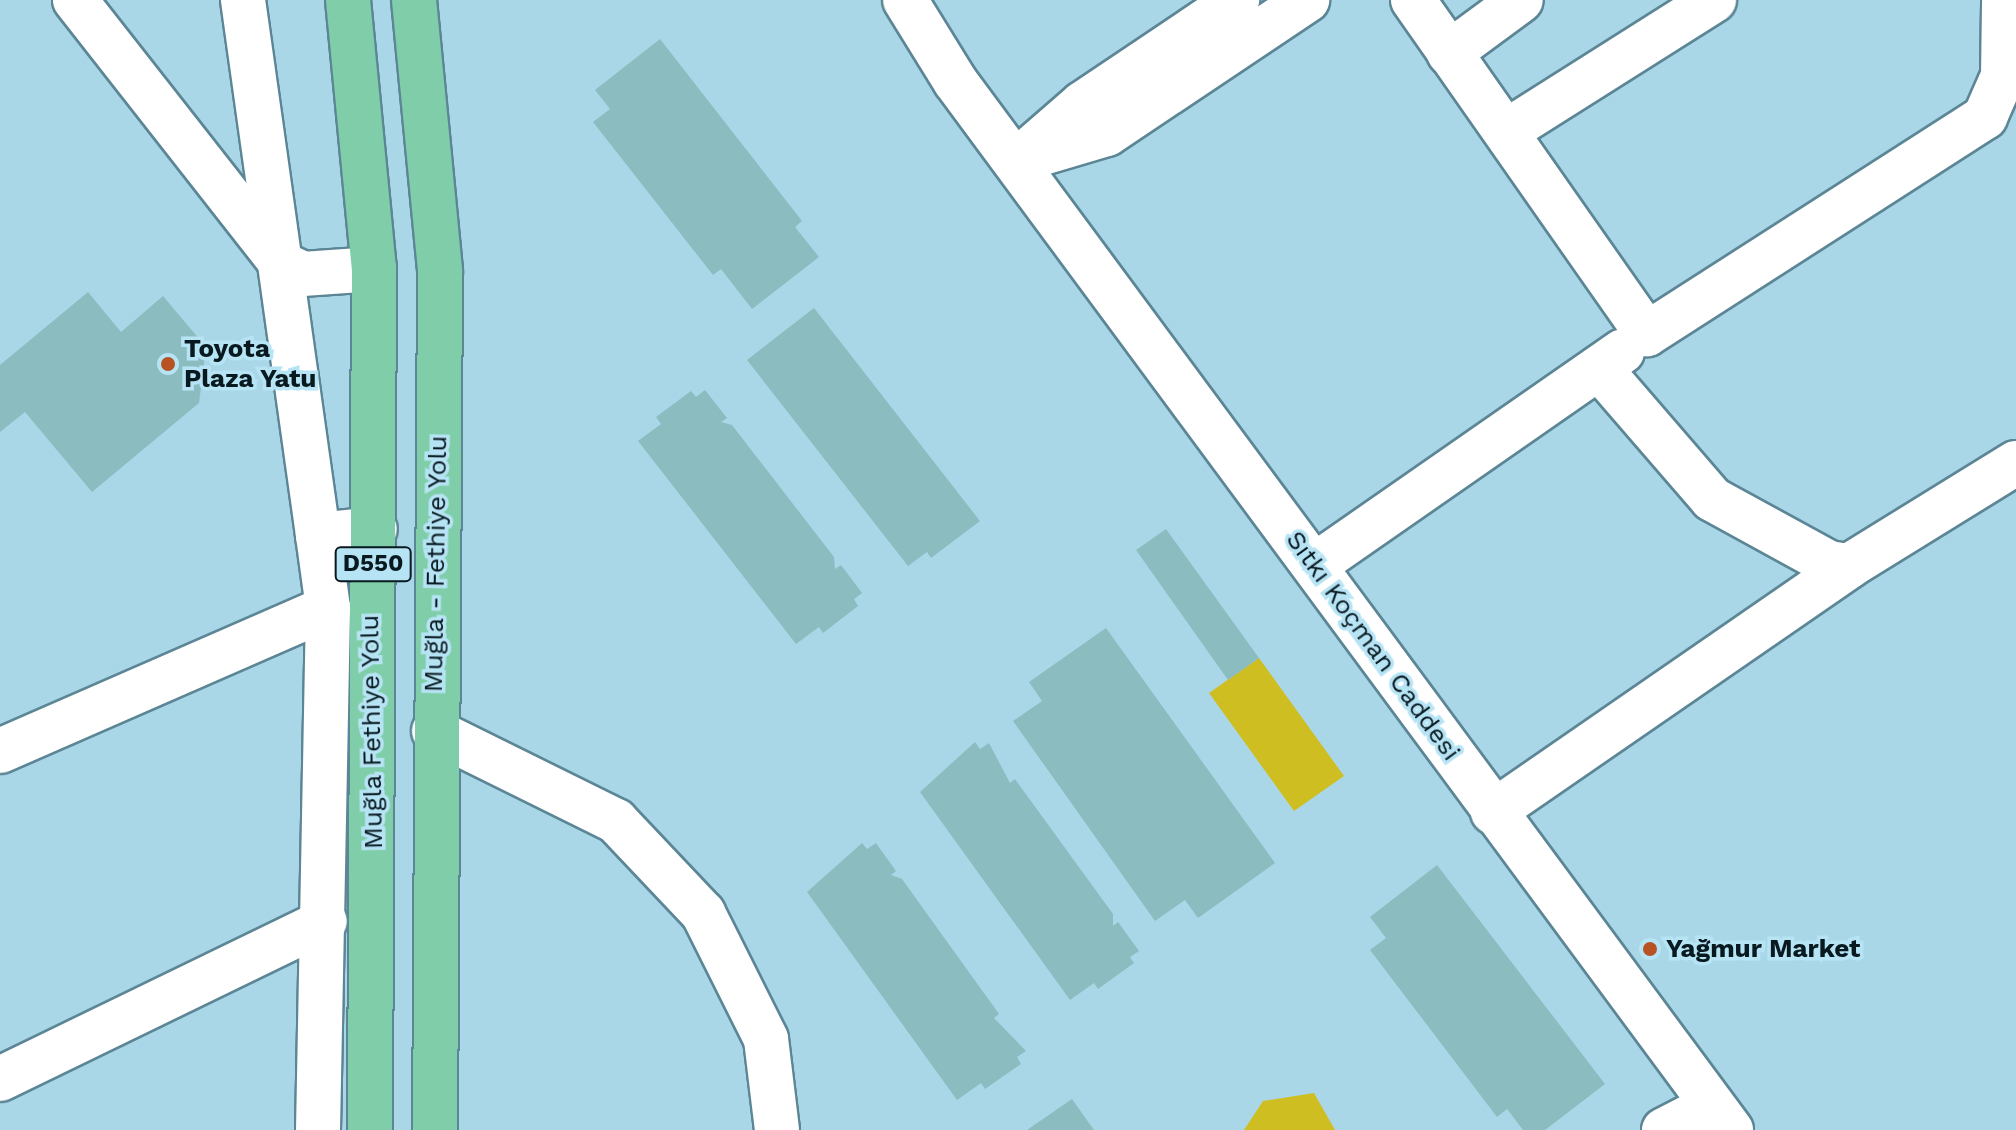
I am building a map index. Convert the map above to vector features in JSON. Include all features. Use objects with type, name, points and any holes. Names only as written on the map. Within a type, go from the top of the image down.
[{"type":"highway","name":"Muğla Fethiye Yolu","points":[[348,0],[374,269],[370,1130]]},
{"type":"highway","name":"Muğla - Fethiye Yolu","points":[[414,0],[440,271],[434,731],[435,1130]]},
{"type":"street","points":[[75,0],[282,264],[303,274],[374,269]]},
{"type":"street","points":[[243,0],[328,608],[325,921],[318,1130]]},
{"type":"street","name":"Sıtkı Koçman Caddesi","points":[[905,0],[1016,161],[1721,1118]]},
{"type":"street","points":[[1016,161],[1082,104],[1237,0]]},
{"type":"street","points":[[1016,161],[1107,134],[1307,0]]},
{"type":"street","points":[[1413,0],[1647,334]]},
{"type":"street","points":[[1449,53],[1521,0]]},
{"type":"street","points":[[1507,131],[1714,0]]},
{"type":"street","points":[[1315,565],[1647,334],[1985,117],[2009,57],[2004,0]]},
{"type":"street","points":[[1599,368],[1712,499],[1829,563],[1849,566]]},
{"type":"street","points":[[1493,812],[1849,566],[2016,463]]},
{"type":"street","points":[[318,535],[375,529]]},
{"type":"street","points":[[0,751],[328,608]]},
{"type":"street","points":[[434,731],[616,821],[703,913],[766,1039],[777,1130]]},
{"type":"street","points":[[0,1079],[325,921]]},
{"type":"street","points":[[1664,1130],[1721,1118]]},
{"type":"shaded area","points":[[1259,658],[1344,776],[1294,811],[1209,693]]},
{"type":"shaded area","points":[[1314,1093],[1335,1130],[1244,1130],[1263,1101]]},
{"type":"building","points":[[660,39],[802,221],[795,227],[819,257],[752,309],[721,269],[713,275],[593,122],[610,109],[595,90]]},
{"type":"building","points":[[88,292],[121,332],[163,296],[206,347],[199,403],[92,492],[25,412],[0,432],[0,365]]},
{"type":"building","points":[[814,308],[980,521],[931,558],[927,552],[908,566],[747,360]]},
{"type":"building","points":[[705,390],[727,418],[721,422],[732,425],[834,557],[835,569],[841,565],[862,593],[854,599],[858,606],[823,633],[819,627],[796,644],[638,441],[661,424],[656,417],[691,391],[696,397]]},
{"type":"building","points":[[1166,529],[1259,658],[1228,680],[1136,550]]},
{"type":"building","points":[[1106,628],[1275,863],[1198,918],[1185,900],[1155,921],[1013,721],[1042,701],[1029,682]]},
{"type":"building","points":[[975,742],[980,749],[989,743],[1010,783],[1015,779],[1113,914],[1113,926],[1118,922],[1139,951],[1130,957],[1134,963],[1098,989],[1094,983],[1070,1000],[920,792]]},
{"type":"building","points":[[862,843],[867,849],[876,843],[896,871],[891,875],[902,879],[999,1014],[994,1018],[1026,1051],[1017,1057],[1021,1064],[985,1089],[981,1083],[957,1100],[807,892]]},
{"type":"building","points":[[1437,865],[1605,1084],[1545,1130],[1523,1130],[1507,1109],[1497,1117],[1370,950],[1386,938],[1370,917]]},
{"type":"building","points":[[1072,1099],[1094,1130],[1027,1130]]},
{"type":"place","name":"Toyota Plaza Yatu","points":[[168,364]]},
{"type":"place","name":"Yağmur Market","points":[[1650,949]]}]
